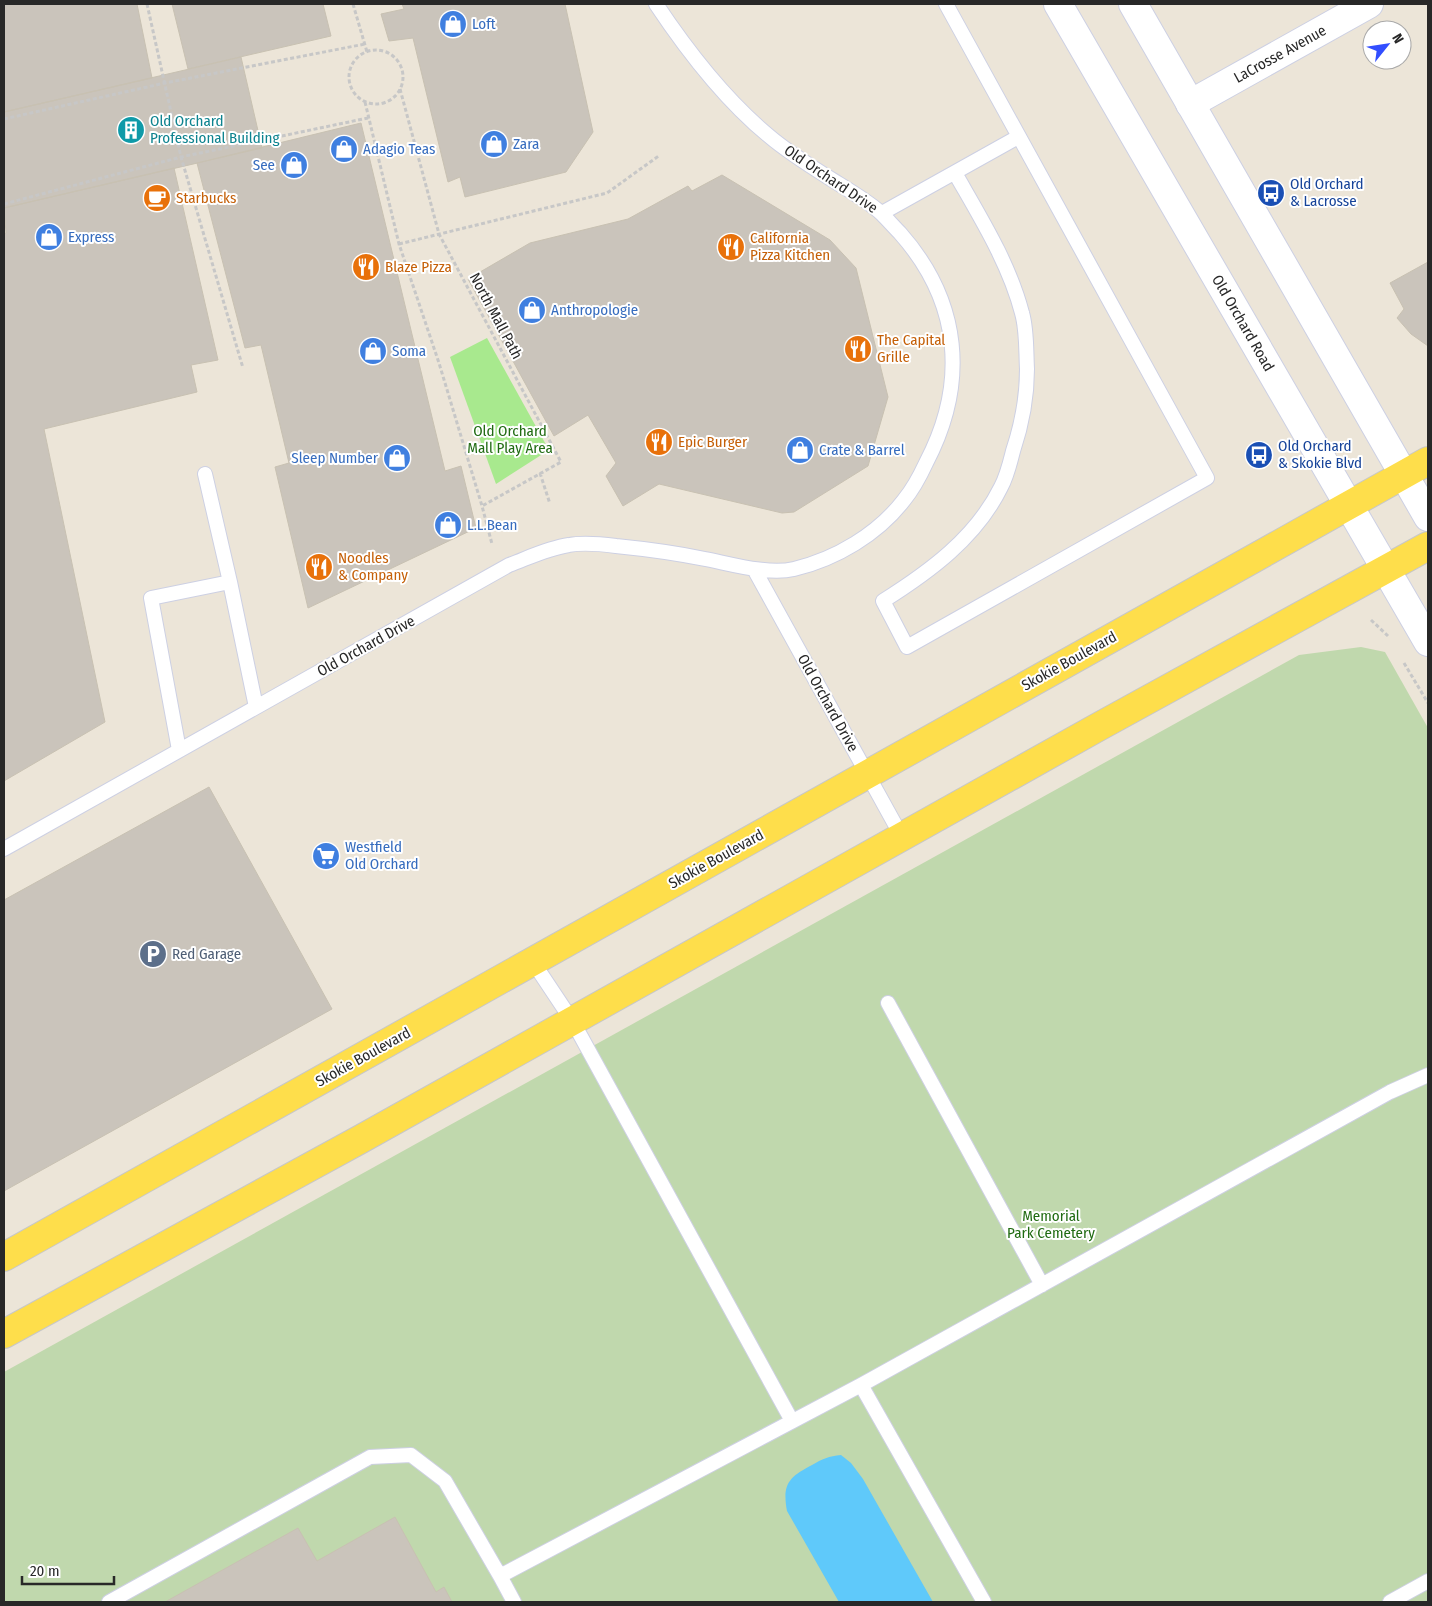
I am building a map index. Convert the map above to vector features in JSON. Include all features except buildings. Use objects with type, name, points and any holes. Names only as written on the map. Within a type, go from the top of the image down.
[{"type":"main road","name":"Old Orchard Road","points":[[1058,4],[1428,642]]},
{"type":"main road","points":[[1133,4],[1428,517]]},
{"type":"main road","name":"LaCrosse Avenue","points":[[1190,104],[1369,4]]},
{"type":"main road","name":"Skokie Boulevard","points":[[4,1257],[1428,461]]},
{"type":"main road","points":[[4,1334],[573,1022],[902,837],[1428,546]]},
{"type":"lane","name":"Old Orchard Drive","points":[[4,849],[509,565],[570,544],[600,544],[647,549],[754,569],[792,570],[825,559],[854,544],[881,524],[904,500],[936,444],[947,414],[953,378],[952,347],[945,311],[932,278],[910,245],[882,213],[800,160],[768,135],[705,72],[676,35],[656,4]]},
{"type":"lane","points":[[946,4],[1207,478],[906,647],[883,601],[942,560],[982,517],[1001,487],[1022,423],[1027,388],[1022,314],[1010,278],[991,237],[955,173]]},
{"type":"lane","points":[[882,213],[1018,137]]},
{"type":"lane","points":[[205,474],[256,707]]},
{"type":"lane","name":"Old Orchard Drive","points":[[754,569],[902,837]]},
{"type":"lane","points":[[179,750],[151,598],[230,582]]},
{"type":"lane","points":[[533,962],[573,1022],[792,1420]]},
{"type":"lane","points":[[888,1003],[1042,1285]]},
{"type":"lane","points":[[500,1576],[861,1385],[1390,1092],[1428,1075]]},
{"type":"lane","points":[[861,1385],[984,1602]]},
{"type":"lane","points":[[109,1602],[370,1457],[411,1455],[445,1481],[514,1602]]},
{"type":"lane","points":[[1390,1602],[1428,1581]]},
{"type":"path","points":[[147,4],[181,157],[243,368]]},
{"type":"path","points":[[353,4],[367,52]]},
{"type":"path","points":[[4,119],[165,84],[365,44]]},
{"type":"path","points":[[375,50],[392,56],[402,70],[403,78],[400,89],[390,100],[382,104],[365,102],[357,97],[349,81],[353,63],[359,56],[375,50]]},
{"type":"path","name":"North Mall Path","points":[[400,89],[439,234],[560,462],[482,506]]},
{"type":"path","points":[[365,102],[399,244],[438,363],[492,544]]},
{"type":"path","points":[[4,204],[181,157],[368,118]]},
{"type":"path","points":[[399,244],[607,193],[660,156]]},
{"type":"path","points":[[540,473],[550,504]]},
{"type":"green space","name":"Old Orchard Mall Play Area","points":[[487,338],[549,450],[496,484],[450,357]]},
{"type":"green space","name":"Memorial Park Cemetery","points":[[1361,647],[1385,652],[1428,728],[1428,1602],[4,1602],[4,1372],[1299,655]]},
{"type":"water","points":[[841,1455],[851,1463],[863,1479],[933,1602],[839,1602],[787,1511],[786,1494],[789,1482],[798,1473],[822,1459]]},
{"type":"place","name":"Loft","points":[[453,24]]},
{"type":"place","name":"Old Orchard Professional Building","points":[[131,130]]},
{"type":"place","name":"Zara","points":[[494,144]]},
{"type":"place","name":"Adagio Teas","points":[[344,149]]},
{"type":"place","name":"See","points":[[294,165]]},
{"type":"place","name":"Old Orchard & Lacrosse","points":[[1271,193]]},
{"type":"place","name":"Starbucks","points":[[157,198]]},
{"type":"place","name":"Express","points":[[49,237]]},
{"type":"place","name":"California Pizza Kitchen","points":[[731,247]]},
{"type":"place","name":"Blaze Pizza","points":[[366,267]]},
{"type":"place","name":"Anthropologie","points":[[532,310]]},
{"type":"place","name":"The Capital Grille","points":[[858,349]]},
{"type":"place","name":"Soma","points":[[373,351]]},
{"type":"place","name":"Epic Burger","points":[[659,442]]},
{"type":"place","name":"Crate & Barrel","points":[[800,450]]},
{"type":"place","name":"Old Orchard & Skokie Blvd","points":[[1259,455]]},
{"type":"place","name":"Sleep Number","points":[[397,458]]},
{"type":"place","name":"L.L.Bean","points":[[448,525]]},
{"type":"place","name":"Noodles & Company","points":[[319,567]]},
{"type":"place","name":"Westfield Old Orchard","points":[[326,856]]},
{"type":"place","name":"Red Garage","points":[[153,954]]}]
